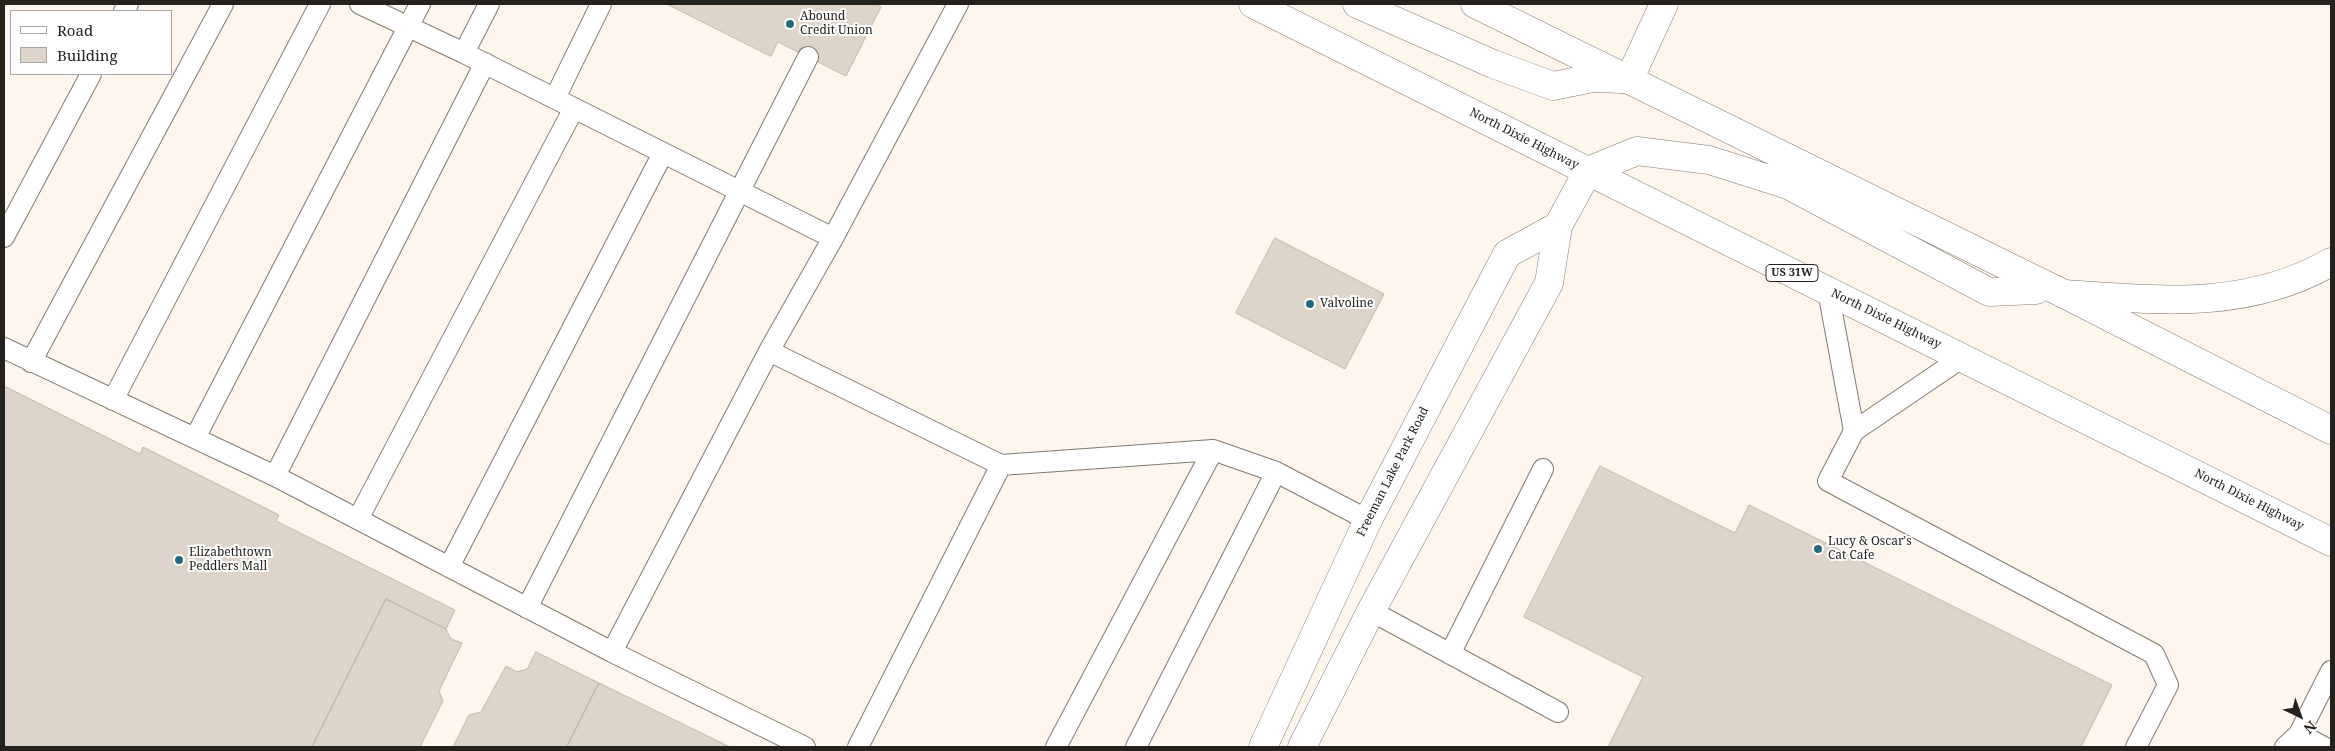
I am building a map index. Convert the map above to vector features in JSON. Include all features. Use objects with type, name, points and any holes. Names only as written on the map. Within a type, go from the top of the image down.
[{"type":"main road","name":"North Dixie Highway","points":[[1253,4],[2331,542]]},
{"type":"main road","points":[[1356,4],[1493,64],[1553,86],[1593,78],[1630,80]]},
{"type":"main road","points":[[1475,4],[2054,290],[2331,430]]},
{"type":"main road","points":[[1630,80],[1664,4]]},
{"type":"main road","points":[[1302,747],[1371,611],[1549,283],[1558,226],[1588,172],[1637,151],[1709,160],[1788,185],[1989,292],[2054,290],[2179,301],[2246,294],[2311,274],[2331,262]]},
{"type":"main road","name":"Freeman Lake Park Road","points":[[1262,747],[1368,520],[1507,254],[1558,226]]},
{"type":"lane","points":[[31,362],[223,4]]},
{"type":"lane","points":[[113,400],[320,4]]},
{"type":"lane","points":[[360,4],[485,63],[833,238]]},
{"type":"lane","points":[[194,438],[420,4]]},
{"type":"lane","points":[[464,53],[490,4]]},
{"type":"lane","points":[[555,98],[601,4]]},
{"type":"lane","points":[[612,652],[769,351],[833,238],[953,6]]},
{"type":"lane","points":[[527,608],[808,57]]},
{"type":"lane","points":[[275,476],[485,63]]},
{"type":"lane","points":[[4,237],[90,75]]},
{"type":"lane","points":[[358,519],[574,108]]},
{"type":"lane","points":[[449,567],[663,152]]},
{"type":"lane","points":[[1828,291],[1854,431]]},
{"type":"lane","points":[[4,348],[275,476],[612,652],[805,747]]},
{"type":"lane","points":[[769,351],[1001,466],[1213,450],[1276,472],[1368,520]]},
{"type":"lane","points":[[1963,357],[1854,431],[1828,481],[2154,654],[2168,685],[2136,747]]},
{"type":"lane","points":[[1056,747],[1213,450]]},
{"type":"lane","points":[[858,747],[1001,466]]},
{"type":"lane","points":[[1450,654],[1543,469]]},
{"type":"lane","points":[[1136,747],[1276,472]]},
{"type":"lane","points":[[1371,611],[1558,712]]},
{"type":"lane","points":[[2324,747],[2292,741],[2331,671]]},
{"type":"building","name":"Abound Credit Union","points":[[667,4],[875,4],[881,7],[846,76],[778,42],[771,56]]},
{"type":"building","name":"Valvoline","points":[[1275,238],[1384,294],[1345,369],[1236,313]]},
{"type":"building","name":"Elizabethtown Peddlers Mall","points":[[4,386],[140,454],[143,447],[279,515],[276,521],[455,610],[446,629],[386,599],[312,747],[4,747]]},
{"type":"building","points":[[1600,466],[1735,533],[1749,505],[2112,685],[2081,747],[1608,747],[1643,677],[1524,617]]},
{"type":"building","points":[[386,599],[446,629],[451,639],[462,643],[439,691],[443,701],[420,747],[312,747]]},
{"type":"building","points":[[536,652],[599,683],[567,747],[453,747],[469,715],[481,712],[506,666],[517,672],[527,669]]},
{"type":"building","points":[[599,683],[730,747],[567,747]]},
{"type":"place","name":"Abound Credit Union","points":[[790,24]]},
{"type":"place","name":"Valvoline","points":[[1310,304]]},
{"type":"place","name":"Lucy & Oscar's Cat Cafe","points":[[1818,549]]},
{"type":"place","name":"Elizabethtown Peddlers Mall","points":[[179,560]]}]
